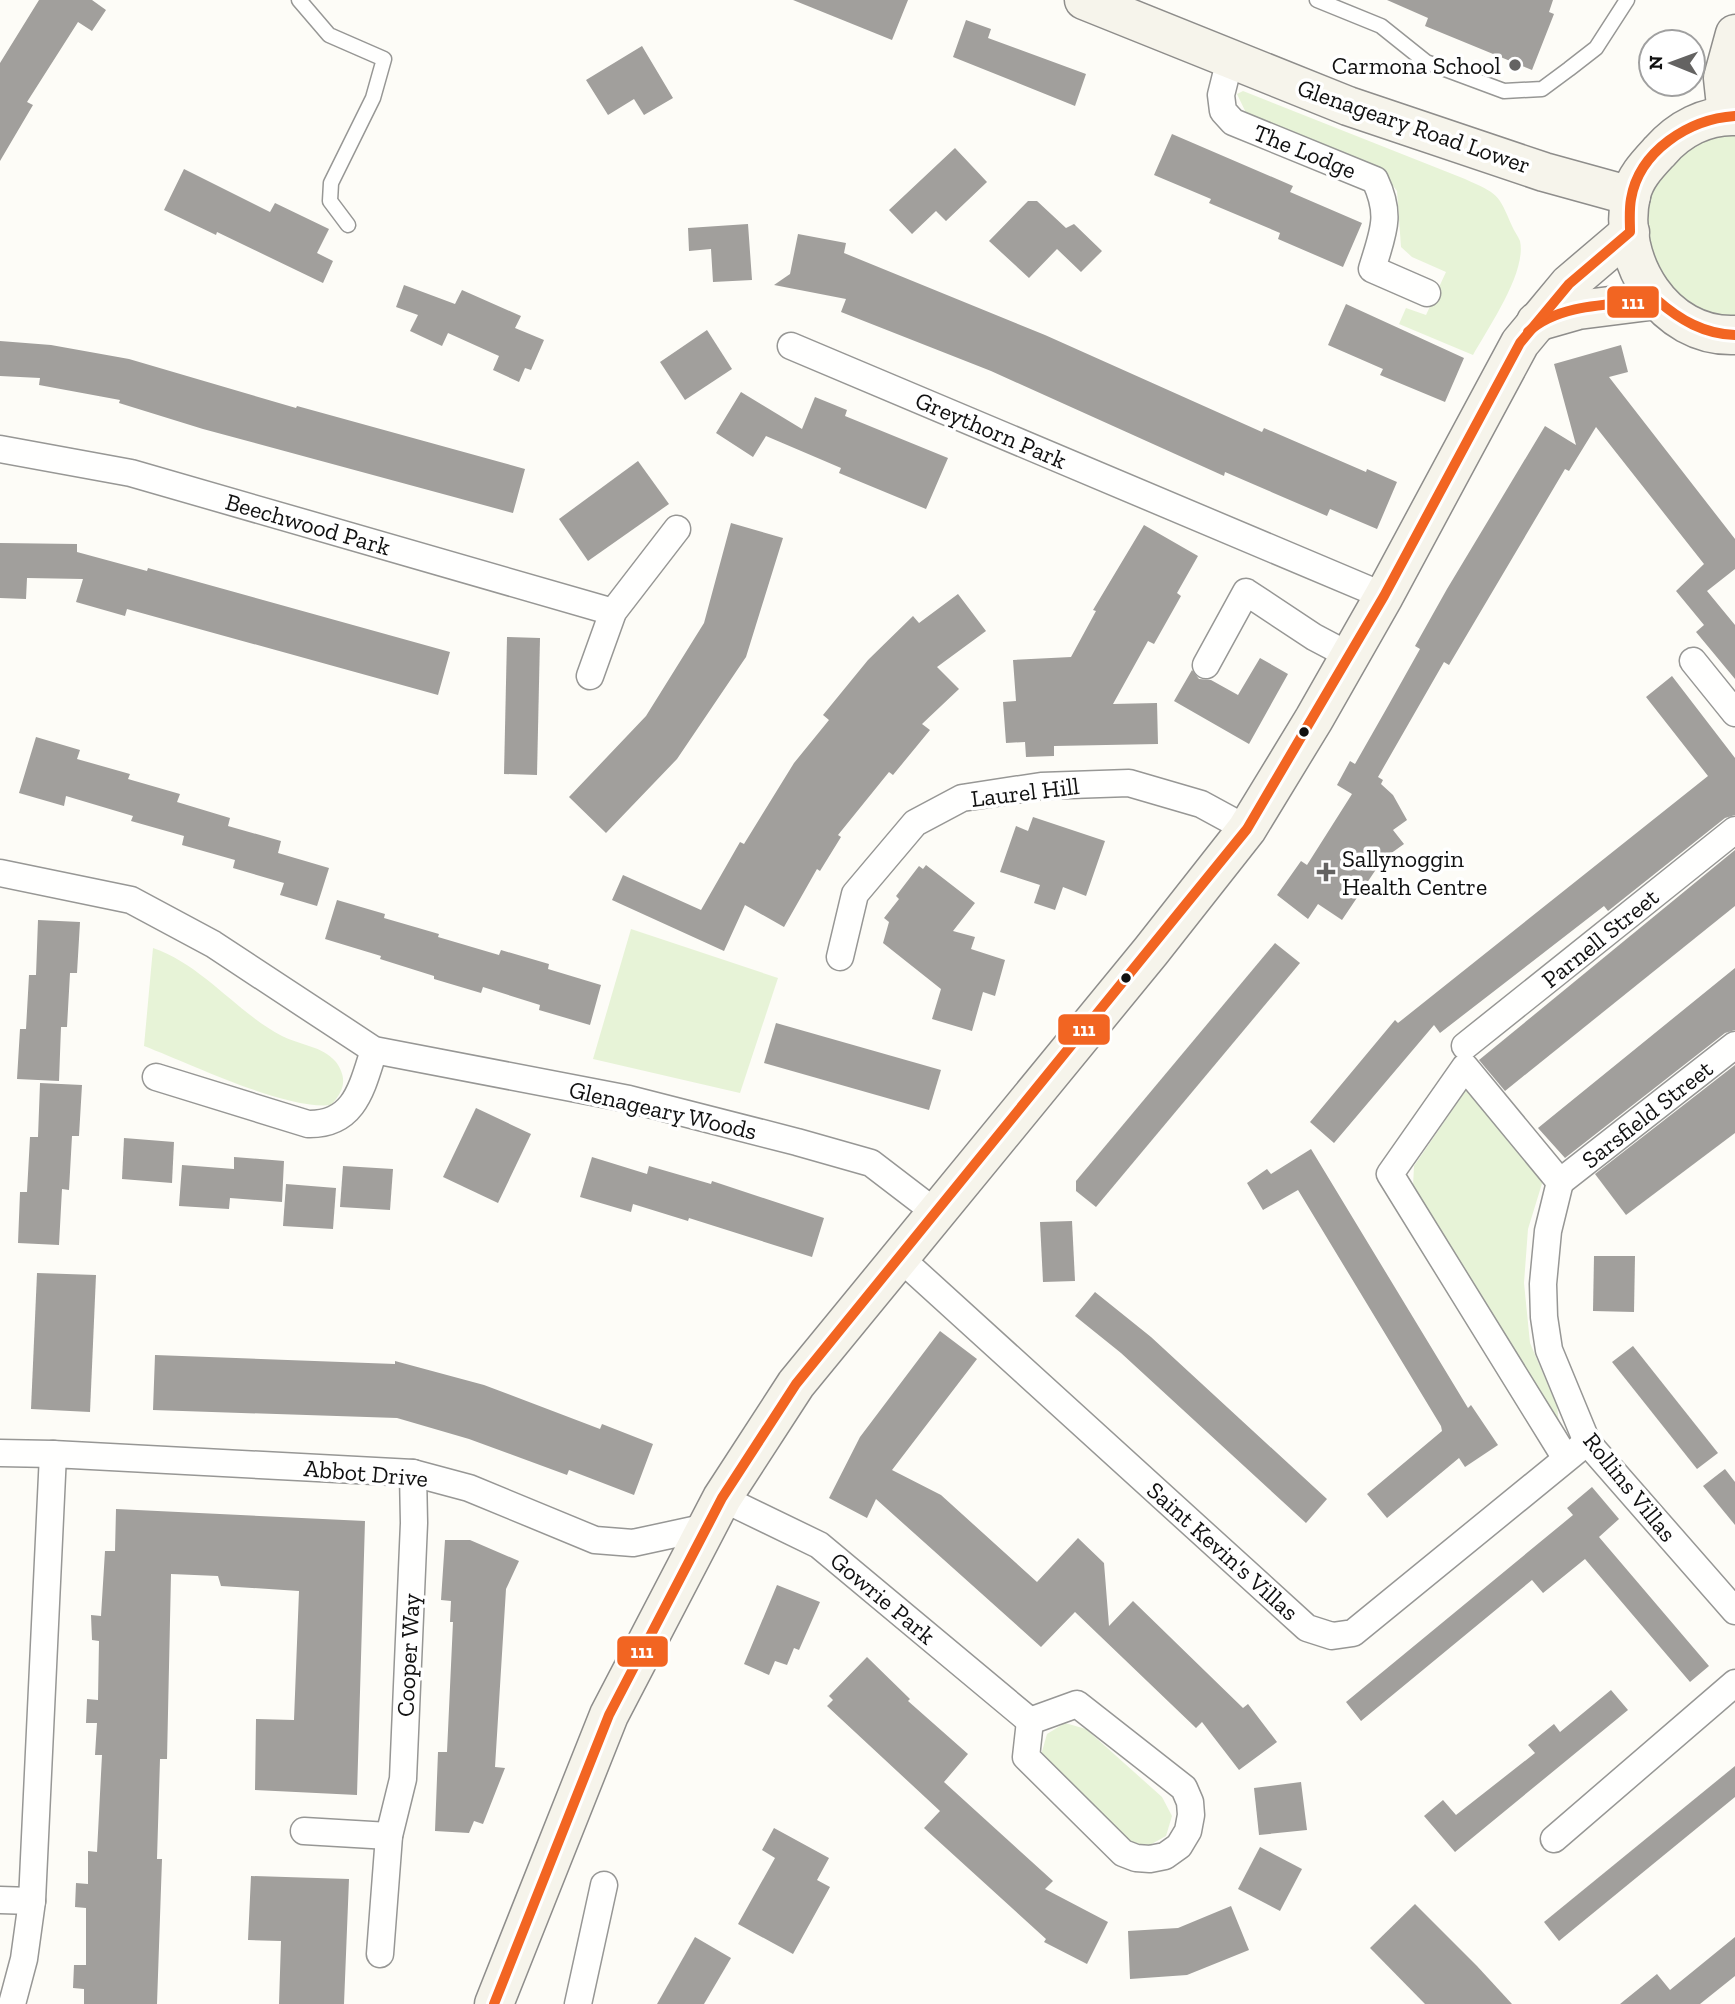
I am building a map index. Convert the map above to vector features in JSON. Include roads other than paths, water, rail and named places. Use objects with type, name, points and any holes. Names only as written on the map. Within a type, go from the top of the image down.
[{"type":"main road","name":"Glenageary Road Lower","points":[[1084,0],[1348,106],[1544,172],[1630,214]]},
{"type":"main road","points":[[1735,34],[1723,78],[1731,116],[1698,122],[1672,136],[1641,172],[1630,214],[1638,271],[1657,300],[1672,314],[1697,328],[1735,335]]},
{"type":"main road","points":[[494,2004],[609,1714],[714,1512],[796,1384],[1151,951],[1247,829],[1384,596],[1520,343],[1630,214]]},
{"type":"main road","points":[[1536,322],[1578,310],[1657,300]]},
{"type":"street","name":"The Lodge","points":[[1230,59],[1221,95],[1223,111],[1233,122],[1375,180],[1384,200],[1387,219],[1372,269],[1427,293]]},
{"type":"street","name":"Greythorn Park","points":[[791,346],[1384,596]]},
{"type":"street","name":"Beechwood Park","points":[[0,449],[131,473],[613,612]]},
{"type":"street","points":[[590,676],[613,612],[677,529]]},
{"type":"street","points":[[1206,665],[1246,592],[1314,637],[1350,656]]},
{"type":"street","points":[[1693,661],[1735,713]]},
{"type":"street","name":"Laurel Hill","points":[[840,957],[855,894],[915,823],[962,798],[1041,786],[1129,783],[1201,804],[1247,829]]},
{"type":"street","name":"Parnell Street","points":[[1465,1057],[1735,830]]},
{"type":"street","name":"Glenageary Woods","points":[[0,873],[131,900],[213,944],[374,1050],[629,1099],[871,1163],[935,1212]]},
{"type":"street","name":"Sarsfield Street","points":[[1560,1182],[1735,1045]]},
{"type":"street","points":[[156,1077],[308,1124],[326,1125],[354,1104],[374,1050]]},
{"type":"street","points":[[1560,1182],[1465,1057],[1390,1174],[1576,1449]]},
{"type":"street","name":"Rollins Villas","points":[[1560,1182],[1548,1231],[1544,1317],[1549,1350],[1576,1449],[1735,1611]]},
{"type":"street","name":"Saint Kevin's Villas","points":[[899,1257],[1307,1628],[1332,1636],[1353,1633],[1576,1449]]},
{"type":"street","name":"Abbot Drive","points":[[0,1453],[413,1473],[469,1488],[559,1527],[595,1540],[614,1543],[633,1543],[714,1512]]},
{"type":"street","points":[[12,2004],[24,1959],[32,1901],[53,1454]]},
{"type":"street","name":"Cooper Way","points":[[380,1954],[389,1836],[403,1779],[414,1523],[413,1473]]},
{"type":"street","name":"Gowrie Park","points":[[714,1512],[819,1545],[1030,1721]]},
{"type":"street","points":[[1554,1839],[1735,1683]]},
{"type":"street","points":[[1077,1703],[1184,1788],[1190,1802],[1191,1815],[1188,1831],[1179,1846],[1165,1856],[1150,1859],[1123,1853],[1026,1757],[1030,1721],[1077,1703]]},
{"type":"street","points":[[304,1831],[389,1836]]},
{"type":"street","points":[[578,2004],[604,1885]]},
{"type":"street","points":[[0,1900],[32,1901]]},
{"type":"lane","points":[[299,0],[329,35],[384,59],[373,98],[331,183],[330,201],[348,225]]},
{"type":"lane","points":[[1317,0],[1381,26],[1395,34],[1408,50],[1426,62],[1504,91],[1542,89],[1595,48],[1627,0]]},
{"type":"place","name":"Carmona School","points":[[1515,65]]},
{"type":"place","name":"Sallynoggin Health Centre","points":[[1326,872]]}]
